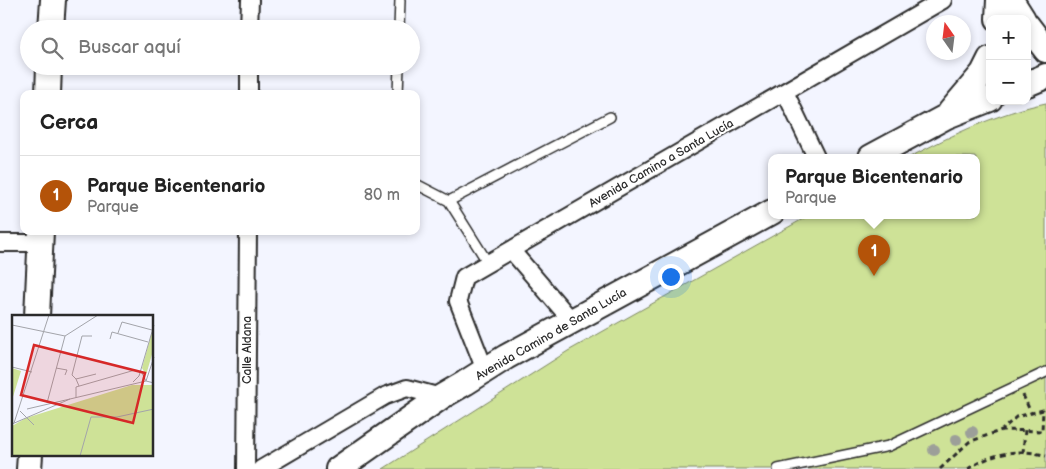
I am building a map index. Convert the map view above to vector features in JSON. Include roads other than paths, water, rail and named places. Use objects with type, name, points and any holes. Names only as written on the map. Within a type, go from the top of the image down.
[{"type":"main road","points":[[52,20],[53,0]]},
{"type":"main road","points":[[998,15],[999,0]]},
{"type":"main road","points":[[1011,0],[1020,15]]},
{"type":"main road","points":[[947,116],[986,68]]},
{"type":"main road","points":[[48,90],[49,75]]},
{"type":"main road","points":[[1031,82],[1046,76]]},
{"type":"main road","points":[[877,154],[947,116],[986,101]]},
{"type":"main road","name":"Avenida Camino de Santa Lucía","points":[[338,469],[441,397],[485,370],[768,214]]},
{"type":"main road","points":[[37,315],[41,237]]},
{"type":"main road","points":[[29,469],[30,456]]},
{"type":"street","points":[[249,20],[250,0]]},
{"type":"street","name":"Avenida Camino a Santa Lucía","points":[[485,370],[458,302],[464,277],[943,0]]},
{"type":"street","points":[[249,75],[249,90]]},
{"type":"street","points":[[785,92],[815,154]]},
{"type":"street","name":"Calle Aldana","points":[[246,469],[248,235]]},
{"type":"street","points":[[0,243],[41,237]]},
{"type":"street","points":[[511,250],[572,321]]},
{"type":"street","points":[[261,469],[385,396],[407,388],[441,397]]},
{"type":"lane","points":[[399,20],[400,0]]},
{"type":"lane","points":[[398,90],[399,75]]},
{"type":"lane","points":[[449,201],[610,117]]},
{"type":"lane","points":[[420,186],[449,201],[488,263]]},
{"type":"lane","points":[[778,469],[889,446],[1046,372]]},
{"type":"place","name":"Parque Bicentenario","points":[[874,276]]}]
